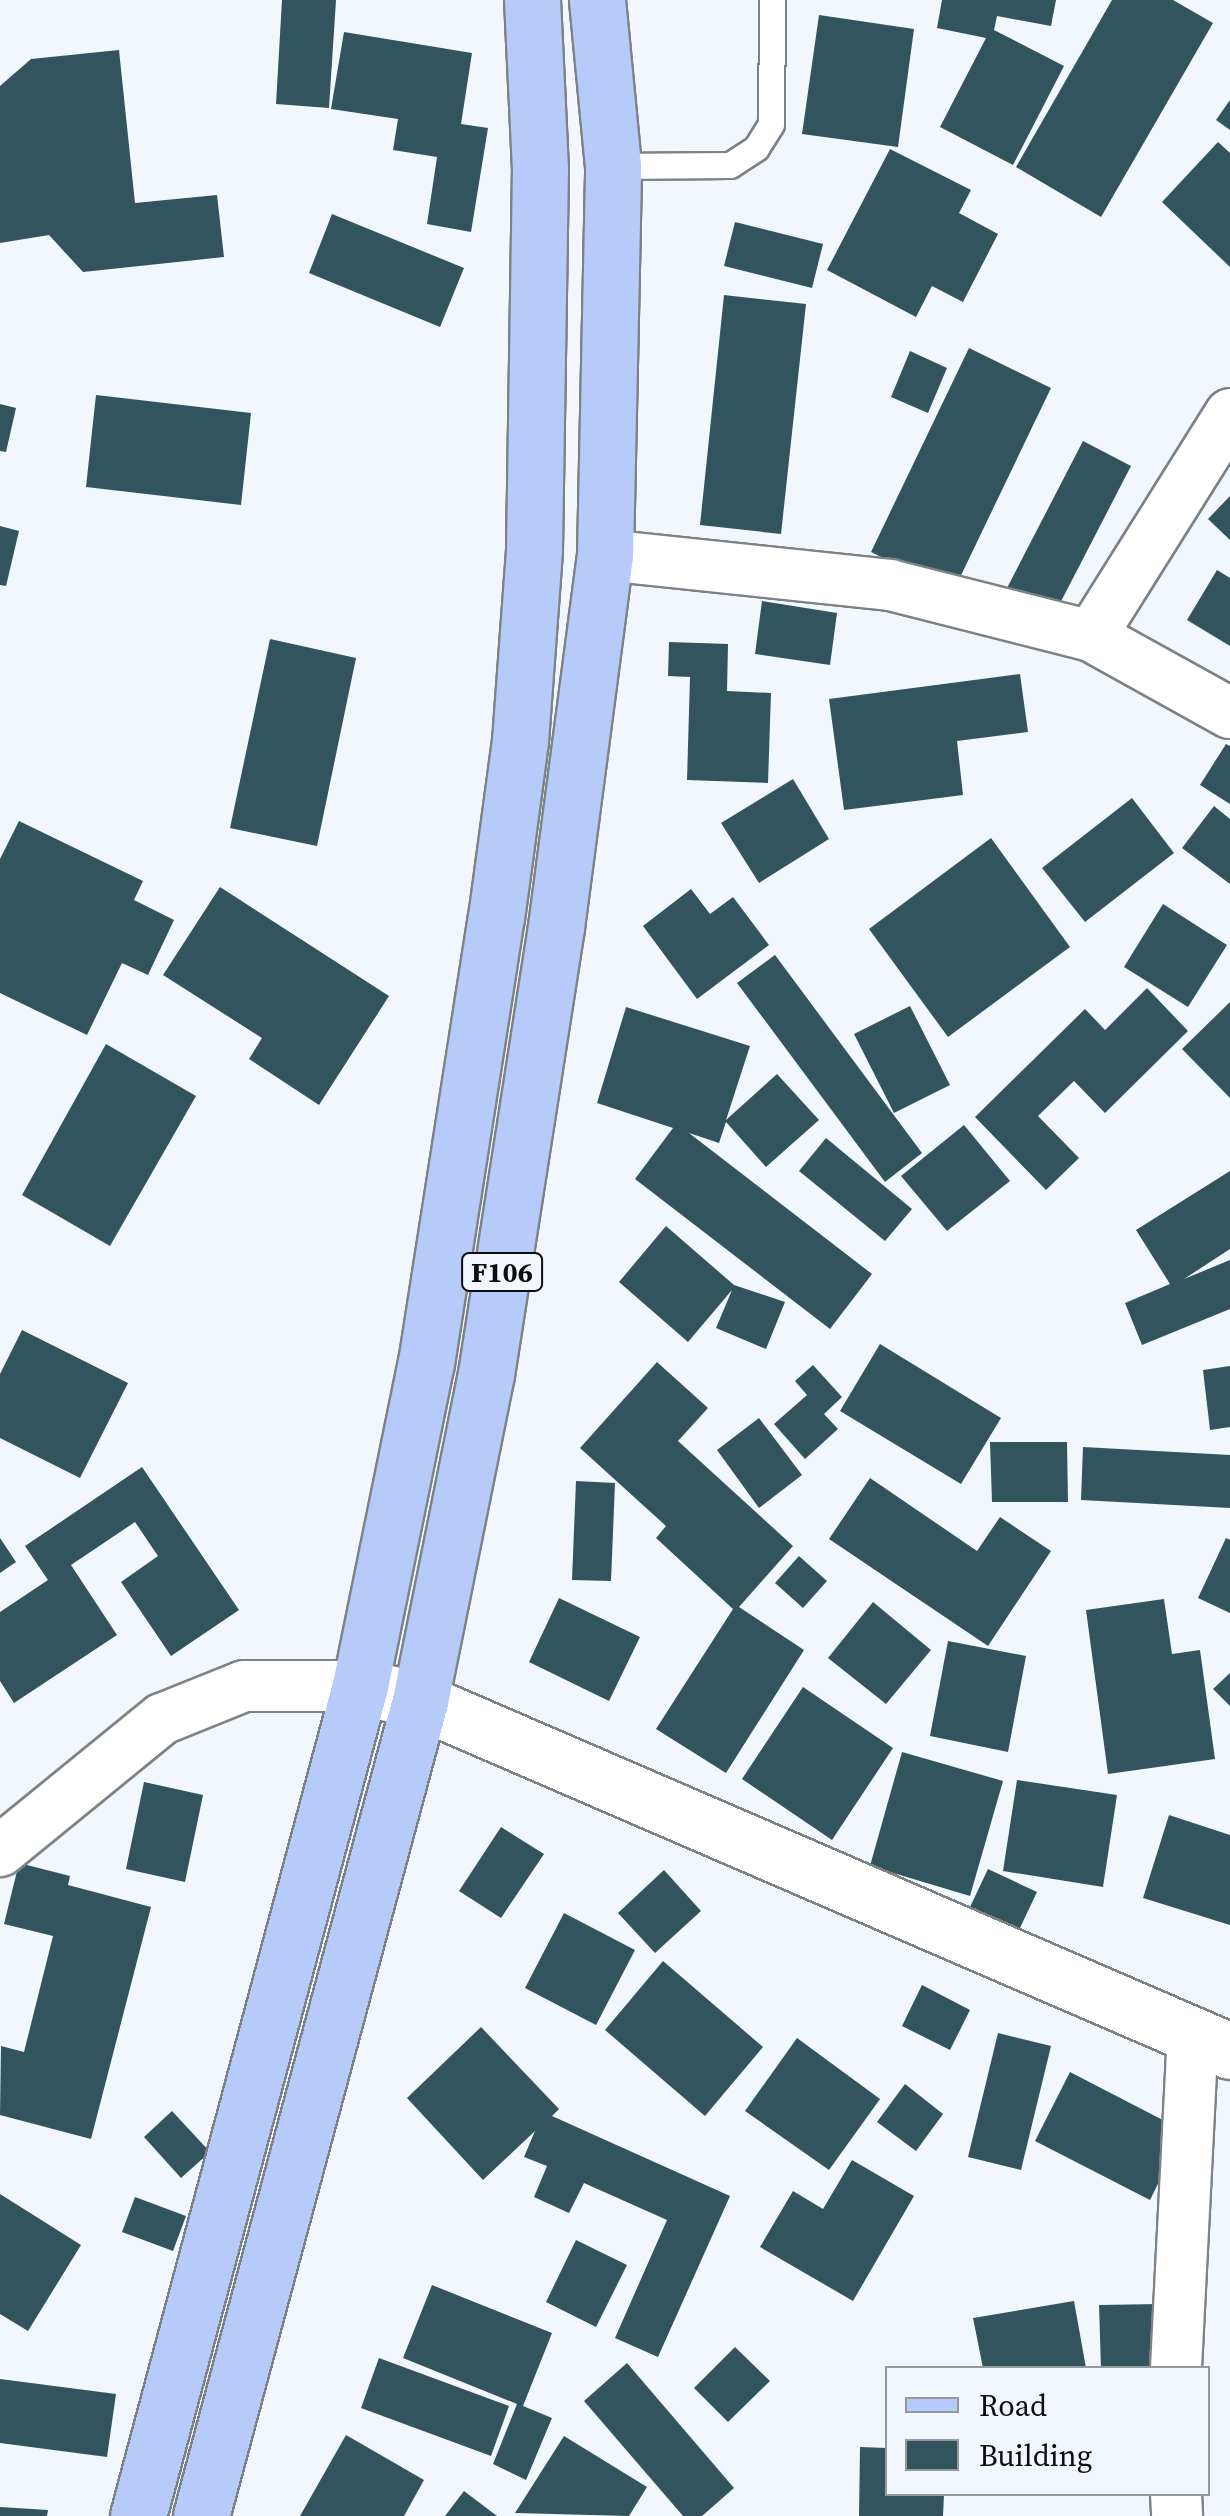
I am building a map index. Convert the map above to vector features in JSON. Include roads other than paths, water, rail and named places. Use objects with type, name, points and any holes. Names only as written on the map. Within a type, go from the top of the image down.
[{"type":"main road","name":"F106","points":[[138,2516],[360,1686],[426,1362],[520,741],[534,550],[540,169],[532,0]]},
{"type":"main road","name":"F106","points":[[201,2516],[420,1701],[486,1374],[556,927],[605,556],[613,166],[597,0]]},
{"type":"street","points":[[1091,636],[1230,414]]},
{"type":"street","points":[[605,556],[890,584],[1091,636],[1230,713]]},
{"type":"street","points":[[0,1851],[162,1719],[244,1686],[360,1686],[420,1701],[1212,2042],[1176,2366]]},
{"type":"lane","points":[[613,166],[730,165],[756,148],[771,124],[772,0]]}]
